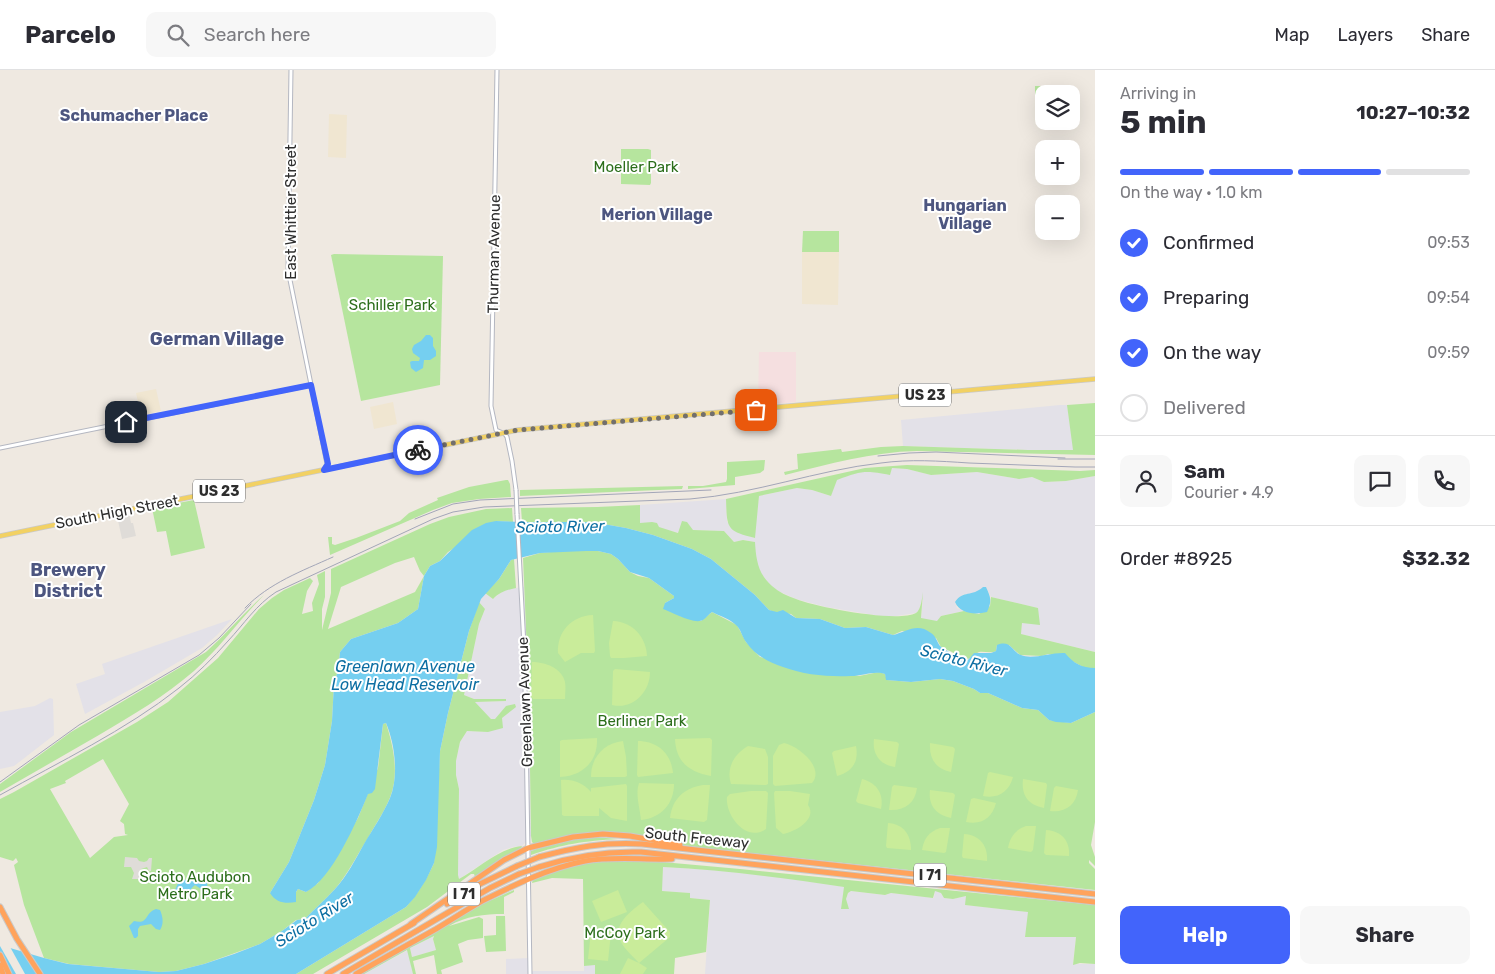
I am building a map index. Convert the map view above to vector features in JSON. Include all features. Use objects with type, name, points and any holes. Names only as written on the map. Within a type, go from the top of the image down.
[{"type":"highway","points":[[411,924],[504,860],[528,848],[573,837],[603,834],[645,838],[710,851]]},
{"type":"highway","name":"South Freeway","points":[[326,974],[480,884],[517,866],[539,857],[585,846],[604,844],[642,844],[1095,894]]},
{"type":"highway","name":"South Freeway","points":[[343,974],[452,910],[519,874],[539,866],[577,856],[609,852],[642,852],[1095,902]]},
{"type":"highway","points":[[356,974],[481,902],[535,875],[585,861],[616,858],[658,860],[686,858]]},
{"type":"highway","points":[[0,907],[17,939],[40,974]]},
{"type":"highway","points":[[406,945],[452,910]]},
{"type":"highway","points":[[0,956],[8,974]]},
{"type":"highway","points":[[0,965],[3,974]]},
{"type":"main road","name":"South High Street","points":[[0,536],[518,430],[1095,380]]},
{"type":"street","name":"East Whittier Street","points":[[291,70],[288,270],[328,464],[324,470]]},
{"type":"street","name":"Thurman Avenue","points":[[497,70],[491,406],[496,430],[503,433]]},
{"type":"street","points":[[0,448],[311,385]]},
{"type":"street","name":"Greenlawn Avenue","points":[[503,433],[507,437],[516,490],[524,646],[530,974]]},
{"type":"shaded area","points":[[329,114],[347,115],[346,158],[328,157]]},
{"type":"shaded area","points":[[802,252],[839,252],[838,305],[802,304]]},
{"type":"shaded area","points":[[759,352],[796,352],[796,402],[758,405]]},
{"type":"shaded area","points":[[156,389],[161,411],[141,415],[136,393]]},
{"type":"shaded area","points":[[393,402],[397,424],[374,429],[370,407]]},
{"type":"shaded area","points":[[1067,405],[1074,451],[903,446],[901,420]]},
{"type":"shaded area","points":[[892,468],[907,469],[931,475],[977,472],[1019,479],[1032,477],[1044,482],[1066,481],[1095,476],[1095,652],[1021,634],[1022,623],[1038,608],[991,597],[986,587],[973,594],[964,594],[957,599],[955,602],[957,608],[964,611],[941,616],[937,622],[921,619],[923,597],[919,610],[916,613],[896,616],[880,616],[826,607],[796,599],[770,585],[760,572],[756,560],[754,542],[744,540],[734,542],[724,531],[693,530],[679,533],[639,523],[640,505],[726,499],[727,522],[754,538],[759,496],[797,488],[831,496],[836,480],[861,471],[890,474]]},
{"type":"shaded area","points":[[129,513],[136,536],[122,539],[117,516]]},
{"type":"shaded area","points":[[524,587],[529,700],[531,836],[522,846],[503,850],[459,879],[459,789],[456,761],[460,742],[467,731],[488,732],[502,718],[506,706],[495,720],[491,719],[474,702],[506,701],[506,699],[474,699],[464,695],[479,624],[485,609],[479,602],[485,593],[493,599],[507,589]]},
{"type":"shaded area","points":[[232,619],[202,648],[85,714],[76,684],[105,674],[102,664]]},
{"type":"shaded area","points":[[50,698],[53,699],[54,735],[14,766],[0,769],[0,712],[35,706]]},
{"type":"shaded area","points":[[125,857],[137,858],[139,861],[144,862],[152,858],[151,871],[147,867],[141,869],[142,879],[132,879],[134,873],[131,867],[124,867]]},
{"type":"shaded area","points":[[663,867],[780,877],[845,887],[842,909],[848,893],[851,891],[934,898],[935,890],[941,893],[944,898],[953,899],[966,896],[966,905],[1029,912],[1025,937],[1076,937],[1073,964],[1095,964],[1095,974],[705,974],[710,900],[690,898],[690,893],[661,891]]},
{"type":"shaded area","points":[[434,936],[436,950],[412,957],[410,948]]},
{"type":"shaded area","points":[[408,950],[413,974],[364,974]]},
{"type":"shaded area","points":[[529,958],[530,971],[584,971],[584,966],[595,964],[595,974],[506,974],[506,959]]},
{"type":"green space","name":"Moeller Park","points":[[621,149],[651,150],[650,185],[621,184]]},
{"type":"green space","points":[[803,231],[839,231],[839,252],[802,252]]},
{"type":"green space","name":"Schiller Park","points":[[331,255],[443,256],[440,385],[361,401]]},
{"type":"green space","points":[[1095,403],[1095,455],[917,451],[851,459],[785,475],[784,472],[798,469],[797,454],[841,449],[842,452],[903,446],[1073,450],[1067,405]]},
{"type":"green space","points":[[765,460],[764,470],[760,473],[735,477],[735,485],[688,489],[688,486],[703,486],[726,482],[727,462]]},
{"type":"green space","points":[[907,465],[1095,470],[1095,476],[1066,481],[1044,482],[1032,477],[1019,479],[977,472],[931,475],[907,469],[892,468],[890,475],[863,472],[837,480],[831,496],[797,488],[759,496],[755,538],[738,533],[730,527],[728,522],[726,499],[865,468]]},
{"type":"green space","points":[[508,480],[511,497],[452,503],[330,555],[328,537],[332,537],[332,544],[335,545],[400,521],[409,513],[438,500],[437,498],[469,487]]},
{"type":"green space","points":[[683,486],[682,489],[520,496],[520,490]]},
{"type":"green space","points":[[194,500],[205,548],[171,556],[166,531],[157,532],[152,508]]},
{"type":"green space","points":[[640,505],[640,523],[657,523],[659,527],[678,533],[682,521],[687,522],[693,530],[724,531],[734,542],[743,540],[755,542],[759,566],[767,581],[783,594],[806,602],[856,613],[906,616],[918,611],[923,592],[921,618],[937,621],[941,616],[964,611],[979,614],[990,606],[991,597],[1038,608],[1040,625],[1022,623],[1021,634],[1095,652],[1095,668],[1085,668],[1070,660],[1048,654],[1042,656],[1020,655],[1009,645],[997,645],[996,651],[979,652],[964,661],[941,647],[936,638],[902,631],[893,635],[866,627],[845,628],[820,619],[796,618],[791,614],[769,610],[755,595],[711,559],[692,549],[653,535],[592,522],[522,522],[521,508]]},
{"type":"green space","name":"Scioto Audubon Metro Park","points":[[512,508],[513,522],[497,521],[448,552],[440,561],[430,566],[424,576],[418,609],[398,623],[351,639],[340,652],[338,671],[334,683],[332,721],[325,765],[314,800],[289,862],[270,893],[296,892],[298,889],[306,892],[318,883],[358,818],[378,768],[383,724],[386,723],[394,760],[395,775],[392,790],[387,805],[368,838],[340,883],[331,893],[305,919],[296,920],[260,944],[204,964],[176,971],[159,972],[69,964],[44,958],[24,905],[14,865],[18,862],[16,858],[13,861],[0,857],[0,799],[137,722],[168,702],[218,658],[259,609],[284,590],[310,578],[313,581],[307,591],[302,614],[313,611],[312,603],[319,584],[317,575],[325,571],[322,630],[331,593],[331,569],[430,524],[449,517],[486,509]],"holes":[[[414,557],[424,576],[415,592],[328,629],[341,587],[395,563]],[[103,759],[129,804],[120,821],[124,824],[125,834],[128,835],[114,837],[90,858],[50,789],[66,783],[65,781]]]},
{"type":"green space","name":"Berliner Park","points":[[598,551],[611,554],[630,572],[649,578],[674,596],[674,598],[665,603],[680,616],[701,621],[712,612],[737,625],[746,642],[760,657],[859,676],[879,672],[885,674],[887,680],[911,682],[940,679],[953,681],[980,693],[988,693],[1022,708],[1038,710],[1049,720],[1071,723],[1095,712],[1095,822],[1091,845],[1095,857],[1095,866],[1089,860],[1089,863],[1095,869],[1095,890],[712,849],[600,834],[534,844],[531,836],[529,700],[523,558],[540,553]]},
{"type":"green space","points":[[514,559],[516,588],[503,592],[493,599],[485,593],[499,579],[511,560]]},
{"type":"green space","points":[[264,595],[203,662],[172,689],[124,720],[0,792],[0,784],[71,732],[206,652]]},
{"type":"green space","points":[[479,602],[485,609],[479,624],[464,695],[474,699],[506,699],[506,701],[475,702],[491,719],[495,719],[506,706],[515,704],[516,707],[502,718],[503,728],[488,732],[467,731],[460,742],[456,761],[459,789],[459,879],[497,855],[522,846],[475,877],[474,874],[471,874],[427,907],[313,974],[296,974],[406,907],[425,881],[434,863],[440,751],[469,631]]},
{"type":"green space","points":[[593,615],[594,653],[581,653],[565,662],[558,653],[558,645],[563,632],[567,626],[578,618]]},
{"type":"green space","points":[[613,621],[627,624],[637,632],[644,643],[647,656],[611,658],[609,643]]},
{"type":"green space","points":[[532,662],[542,663],[560,673],[565,682],[565,699],[533,699],[531,696]]},
{"type":"green space","points":[[615,669],[650,672],[644,693],[627,705],[612,705],[613,671]]},
{"type":"green space","points":[[597,738],[595,754],[587,766],[576,774],[560,777],[560,741]]},
{"type":"green space","points":[[710,738],[712,740],[711,776],[696,772],[685,765],[678,754],[675,739]]},
{"type":"green space","points":[[874,739],[897,742],[899,744],[895,767],[885,764],[878,758],[874,749]]},
{"type":"green space","points":[[623,741],[627,776],[591,777],[593,763],[600,752],[616,742]]},
{"type":"green space","points":[[638,741],[651,743],[662,749],[672,766],[673,773],[638,777]]},
{"type":"green space","points":[[784,743],[797,748],[809,758],[815,771],[812,783],[775,786],[773,784],[773,756],[779,745]]},
{"type":"green space","points":[[930,743],[955,749],[951,772],[946,771],[934,762]]},
{"type":"green space","points":[[748,746],[765,749],[768,757],[768,784],[766,785],[731,784],[730,767],[732,762]]},
{"type":"green space","points":[[856,746],[857,752],[853,766],[847,772],[837,776],[832,753]]},
{"type":"green space","points":[[988,773],[1013,777],[1006,790],[998,795],[988,797],[983,796]]},
{"type":"green space","points":[[862,779],[872,783],[878,790],[882,804],[881,809],[856,801]]},
{"type":"green space","points":[[1023,779],[1046,783],[1044,808],[1038,807],[1027,798],[1023,790]]},
{"type":"green space","points":[[561,780],[578,782],[591,792],[591,788],[626,784],[627,821],[611,818],[599,808],[599,816],[562,815]]},
{"type":"green space","points":[[639,783],[674,784],[669,804],[660,813],[648,819],[641,820],[638,796]]},
{"type":"green space","points":[[710,785],[707,820],[704,822],[670,818],[673,805],[680,796],[696,786]]},
{"type":"green space","points":[[894,785],[917,788],[914,798],[908,805],[900,809],[889,810],[892,787]]},
{"type":"green space","points":[[1056,786],[1078,790],[1077,795],[1069,807],[1060,811],[1050,811],[1054,788]]},
{"type":"green space","points":[[930,790],[953,793],[955,795],[951,818],[937,812],[934,808],[930,800]]},
{"type":"green space","points":[[766,791],[768,793],[766,829],[758,832],[744,830],[738,825],[729,812],[727,804],[727,797],[730,794]]},
{"type":"green space","points":[[775,791],[810,794],[808,805],[810,815],[808,820],[799,828],[783,834],[776,828]]},
{"type":"green space","points":[[971,799],[996,803],[992,813],[986,819],[972,823],[966,822]]},
{"type":"green space","points":[[888,823],[898,825],[905,831],[910,839],[911,850],[887,848]]},
{"type":"green space","points":[[1026,826],[1036,826],[1033,850],[1031,852],[1008,848],[1014,834]]},
{"type":"green space","points":[[940,828],[950,828],[946,852],[922,850],[928,836]]},
{"type":"green space","points":[[1046,830],[1056,832],[1064,838],[1068,846],[1069,856],[1046,855],[1044,853]]},
{"type":"green space","points":[[964,834],[979,839],[982,842],[986,851],[987,861],[963,858]]},
{"type":"green space","points":[[594,837],[618,839],[574,844],[531,855],[531,851],[546,846]]},
{"type":"green space","name":"McCoy Park","points":[[608,860],[640,860],[740,869],[1095,905],[1095,964],[1080,963],[1073,965],[1076,937],[1025,937],[1028,912],[965,905],[966,896],[953,899],[944,898],[941,893],[935,891],[933,898],[851,891],[846,899],[849,909],[841,909],[844,887],[709,870],[663,867],[662,891],[690,893],[690,898],[710,900],[706,952],[675,958],[674,974],[595,974],[595,965],[584,966],[583,879],[552,878],[532,883],[536,876],[580,864]]},
{"type":"green space","points":[[514,890],[514,892],[504,897],[504,914],[475,916],[449,926],[479,917],[483,919],[483,938],[468,940],[458,944],[463,962],[441,970],[442,974],[437,974],[434,955],[413,961],[416,974],[413,974],[407,950],[364,974],[354,974],[420,941],[478,906]],"holes":[[[434,936],[436,950],[412,957],[410,948]]]},
{"type":"green space","points":[[618,890],[627,912],[601,922],[592,901]]},
{"type":"green space","name":"McCoy Park","points":[[643,902],[670,932],[670,937],[639,963],[623,945],[619,936],[619,930],[624,919]]},
{"type":"green space","points":[[496,916],[505,916],[506,951],[486,952],[484,936],[496,935]]},
{"type":"green space","points":[[591,931],[611,933],[608,961],[588,959]]},
{"type":"green space","points":[[628,958],[647,968],[643,974],[620,974]]},
{"type":"water","points":[[426,335],[430,335],[433,338],[436,356],[430,360],[424,360],[423,368],[416,372],[411,368],[410,362],[419,361],[420,358],[413,353],[412,349]]},
{"type":"water","points":[[496,521],[592,522],[653,535],[692,549],[711,559],[755,595],[769,610],[777,612],[783,610],[796,618],[820,619],[845,628],[866,627],[893,635],[921,628],[933,634],[940,646],[964,661],[968,660],[974,653],[991,653],[996,651],[997,645],[1002,644],[1008,645],[1018,653],[1026,656],[1065,653],[1078,664],[1095,668],[1095,712],[1071,723],[1056,722],[1049,720],[1038,710],[1022,708],[988,693],[980,693],[953,681],[940,679],[911,682],[886,680],[885,674],[881,673],[834,676],[808,674],[791,670],[762,658],[746,642],[738,627],[725,618],[712,612],[703,620],[694,621],[663,609],[665,603],[674,598],[674,596],[649,578],[630,572],[611,554],[598,551],[540,553],[511,560],[499,579],[481,599],[469,631],[440,751],[437,847],[434,863],[426,880],[406,907],[296,974],[0,974],[0,945],[68,964],[159,972],[176,971],[204,964],[260,944],[297,920],[305,919],[335,889],[347,873],[378,821],[393,789],[395,770],[394,750],[386,723],[383,724],[375,789],[372,793],[368,794],[343,848],[334,862],[316,885],[306,892],[298,889],[296,892],[296,902],[282,902],[272,896],[270,893],[289,862],[314,800],[325,765],[332,721],[334,683],[338,671],[340,652],[351,639],[398,623],[418,609],[424,576],[430,566],[440,561],[472,530],[486,523]]},
{"type":"water","points":[[986,587],[990,597],[987,612],[968,613],[957,606],[955,602],[958,598]]},
{"type":"water","points":[[212,872],[213,876],[207,883],[207,893],[195,885],[184,896],[180,896],[175,890],[179,881],[189,879],[196,874]]},
{"type":"water","points":[[156,909],[160,910],[162,918],[160,930],[151,924],[140,926],[138,936],[134,938],[129,926],[134,921],[144,920]]},
{"type":"pier","points":[[0,942],[9,945],[25,974],[16,974],[0,946]]},
{"type":"railway","points":[[878,456],[936,452],[1065,458]]},
{"type":"railway","points":[[1058,459],[1095,459]]},
{"type":"railway","points":[[0,795],[92,745],[159,703],[205,666],[256,609],[276,592],[433,519],[453,512],[484,507],[690,499],[738,492],[857,466],[903,461],[1095,467]]},
{"type":"railway","points":[[415,519],[453,504],[480,500],[711,490]]},
{"type":"railway","points":[[245,608],[254,599],[275,585],[333,557]]},
{"type":"railway","points":[[0,782],[79,725],[199,655],[219,638],[251,604]]},
{"type":"way so far","points":[[418,450],[518,430],[756,410]]},
{"type":"district","name":"Schumacher Place","points":[[134,115]]},
{"type":"district","name":"Merion Village","points":[[657,214]]},
{"type":"district","name":"Hungarian Village","points":[[965,214]]},
{"type":"district","name":"German Village","points":[[217,339]]},
{"type":"district","name":"Brewery District","points":[[68,580]]},
{"type":"route","points":[[126,422],[311,385],[328,464],[324,470],[418,450]]},
{"type":"water label","name":"Scioto River","points":[[560,526]]},
{"type":"water label","name":"Scioto River","points":[[964,660]]},
{"type":"water label","name":"Greenlawn Avenue Low Head Reservoir","points":[[405,675]]},
{"type":"water label","name":"Scioto River","points":[[314,919]]}]
